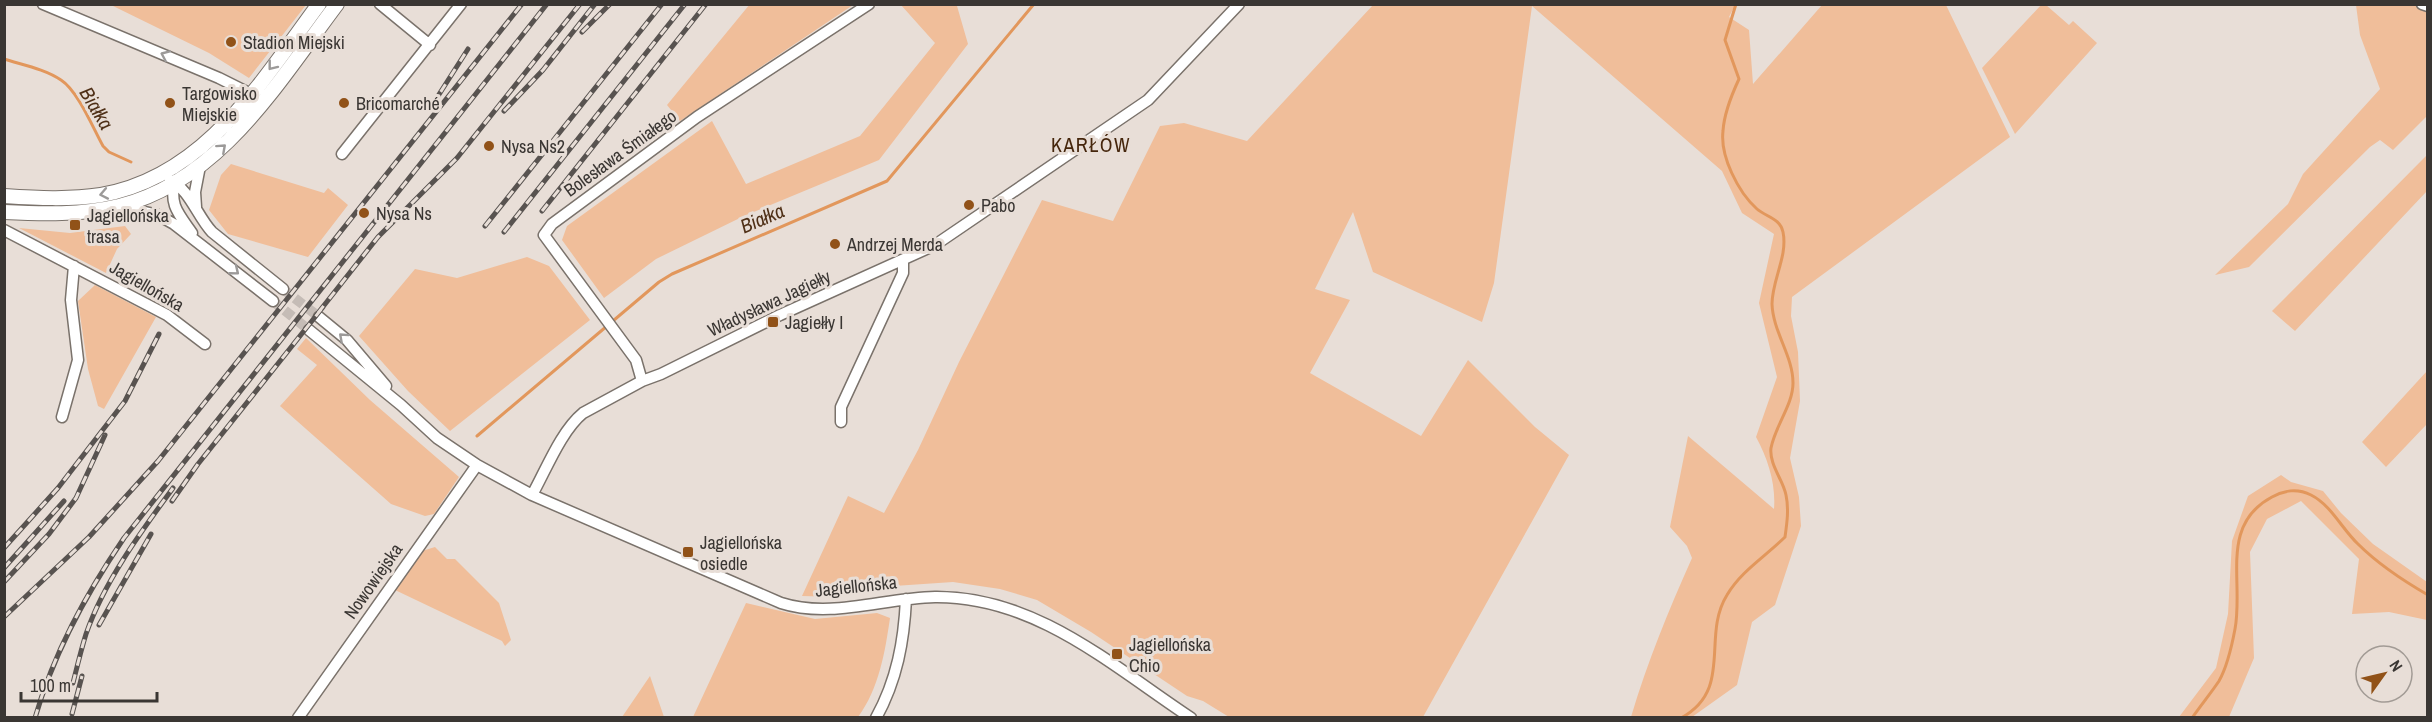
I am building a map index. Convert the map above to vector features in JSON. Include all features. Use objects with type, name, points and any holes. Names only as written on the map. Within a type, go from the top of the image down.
[{"type":"main road","points":[[4,196],[87,197],[117,191],[159,175],[176,165],[218,132],[251,94],[319,4]]},
{"type":"main road","points":[[4,212],[79,213],[120,206],[153,194],[200,166],[242,127],[337,4]]},
{"type":"street","points":[[43,4],[219,78],[251,94]]},
{"type":"street","points":[[380,4],[430,45]]},
{"type":"street","points":[[342,154],[461,4]]},
{"type":"street","name":"Bolesława Śmiałego","points":[[642,381],[636,360],[544,235],[552,224],[697,117],[869,4]]},
{"type":"street","name":"Władysława Jagiełły","points":[[532,495],[575,420],[589,410],[642,381],[662,374],[800,306],[935,245],[1148,100],[1239,4]]},
{"type":"street","points":[[2422,4],[2427,6]]},
{"type":"street","points":[[176,165],[171,192],[172,200],[198,241]]},
{"type":"street","points":[[197,213],[195,192],[200,166]]},
{"type":"street","points":[[159,175],[174,182],[186,194],[212,232],[283,289]]},
{"type":"street","points":[[120,206],[158,215],[198,241],[273,301]]},
{"type":"street","name":"Jagiellońska","points":[[4,230],[167,315],[205,344]]},
{"type":"street","points":[[218,258],[228,246]]},
{"type":"street","points":[[842,422],[841,407],[903,273],[903,260]]},
{"type":"street","points":[[62,417],[78,360],[71,300],[74,266]]},
{"type":"street","name":"Jagiellońska","points":[[319,317],[347,340],[401,405]]},
{"type":"street","name":"Jagiellońska","points":[[309,330],[401,405],[437,438],[477,465],[532,495],[781,603],[800,609],[830,610],[906,599],[962,598],[1023,612],[1069,635],[1191,717]]},
{"type":"street","name":"Nowowiejska","points":[[298,717],[477,465]]},
{"type":"street","points":[[876,717],[888,695],[898,664],[906,599]]},
{"type":"shaded area","points":[[750,4],[853,5],[680,121],[667,105]]},
{"type":"shaded area","points":[[2042,4],[2069,25],[2073,21],[2097,43],[2015,134],[1982,68]]},
{"type":"shaded area","points":[[2421,4],[2427,7],[2427,116],[2393,150],[2380,140],[2370,147],[2249,267],[2215,275],[2288,204],[2303,174],[2380,89],[2360,35],[2356,5]]},
{"type":"shaded area","name":"Stadion Miejski","points":[[111,5],[306,5],[249,78],[209,53]]},
{"type":"shaded area","points":[[901,5],[959,5],[957,6],[968,44],[879,160],[744,216],[656,259],[604,298],[562,240],[567,226],[712,121],[746,184],[860,136],[935,43]]},
{"type":"shaded area","points":[[1373,5],[1735,5],[1729,17],[1749,30],[1753,84],[1822,5],[1946,5],[2010,137],[1792,297],[1791,316],[1798,352],[1800,401],[1790,458],[1799,497],[1801,526],[1775,605],[1752,622],[1737,685],[1692,717],[1631,717],[1659,636],[1692,558],[1687,546],[1670,527],[1688,436],[1774,509],[1774,490],[1770,472],[1756,437],[1777,377],[1759,303],[1774,234],[1742,213],[1722,171],[1532,6],[1494,283],[1482,322],[1373,272],[1353,212],[1315,289],[1350,300],[1310,373],[1421,436],[1468,360],[1535,427],[1569,455],[1423,717],[1229,717],[1203,701],[1187,696],[1091,632],[1037,600],[1000,589],[953,582],[894,586],[839,597],[802,596],[848,496],[884,513],[918,450],[959,362],[1042,200],[1113,221],[1160,126],[1184,123],[1247,141]]},
{"type":"shaded area","points":[[2427,155],[2427,191],[2295,331],[2272,311]]},
{"type":"shaded area","points":[[231,164],[324,193],[328,188],[348,205],[308,257],[228,234],[209,210],[221,175]]},
{"type":"shaded area","points":[[125,226],[131,234],[117,249],[106,273],[19,228],[70,233]]},
{"type":"shaded area","points":[[527,257],[549,266],[590,320],[450,431],[408,391],[359,336],[415,269],[457,278]]},
{"type":"shaded area","points":[[95,285],[156,317],[104,409],[98,406],[88,369],[78,301]]},
{"type":"shaded area","points":[[306,338],[370,400],[459,477],[434,514],[425,516],[391,504],[280,406],[317,365],[297,349]]},
{"type":"shaded area","points":[[2427,371],[2427,424],[2386,467],[2362,442]]},
{"type":"shaded area","points":[[2281,475],[2291,482],[2323,491],[2341,513],[2373,544],[2427,582],[2427,620],[2389,612],[2352,614],[2359,559],[2301,501],[2267,519],[2250,552],[2254,658],[2229,717],[2179,717],[2216,668],[2228,614],[2232,541],[2248,496]]},
{"type":"shaded area","points":[[435,547],[447,559],[455,559],[499,603],[511,640],[505,646],[502,641],[395,590],[422,551]]},
{"type":"shaded area","points":[[746,603],[815,619],[877,613],[890,618],[876,682],[858,717],[693,717]]},
{"type":"shaded area","points":[[650,676],[664,717],[622,717]]},
{"type":"waterway","name":"Białka","points":[[477,436],[659,282],[672,274],[887,181],[1034,4]]},
{"type":"waterway","points":[[1681,718],[1697,706],[1707,692],[1712,677],[1716,628],[1727,595],[1746,571],[1785,537],[1787,521],[1786,495],[1771,454],[1773,440],[1790,399],[1793,383],[1790,363],[1776,324],[1772,304],[1774,286],[1782,259],[1783,232],[1779,224],[1757,209],[1743,193],[1727,162],[1723,141],[1727,111],[1739,79],[1725,40],[1736,4]]},
{"type":"waterway","name":"Białka","points":[[4,59],[41,70],[61,80],[79,101],[103,146],[109,152],[131,162]]},
{"type":"waterway","points":[[2192,718],[2219,681],[2231,649],[2237,611],[2239,539],[2245,523],[2256,509],[2272,497],[2286,491],[2296,491],[2318,499],[2374,559],[2428,595]]},
{"type":"tunnel","points":[[283,289],[319,317]]},
{"type":"tunnel","points":[[273,301],[309,330]]},
{"type":"railway","points":[[4,617],[89,537],[158,461],[522,4]]},
{"type":"railway","points":[[35,718],[61,647],[72,624],[124,538],[547,4]]},
{"type":"railway","points":[[318,313],[378,237],[457,158],[580,4]]},
{"type":"railway","points":[[504,111],[543,70],[595,4]]},
{"type":"railway","points":[[582,32],[610,4]]},
{"type":"railway","points":[[485,226],[662,4]]},
{"type":"railway","points":[[504,232],[685,4]]},
{"type":"railway","points":[[542,211],[706,4]]},
{"type":"railway","points":[[431,107],[468,49]]},
{"type":"railway","points":[[172,501],[198,464],[323,307]]},
{"type":"railway","points":[[4,548],[58,488],[125,401],[159,334]]},
{"type":"railway","points":[[4,582],[49,534],[76,498],[105,435]]},
{"type":"railway","points":[[73,683],[86,634],[103,596],[136,540],[173,488]]},
{"type":"railway","points":[[4,568],[64,501]]},
{"type":"railway","points":[[99,625],[151,534]]},
{"type":"railway","points":[[72,714],[82,676]]},
{"type":"place","name":"Stadion Miejski","points":[[231,42]]},
{"type":"place","name":"Targowisko Miejskie","points":[[170,103]]},
{"type":"place","name":"Bricomarché","points":[[344,103]]},
{"type":"place","name":"Nysa Ns2","points":[[489,146]]},
{"type":"place","name":"Pabo","points":[[969,205]]},
{"type":"place","name":"Nysa Ns","points":[[364,213]]},
{"type":"place","name":"Jagiellońska trasa","points":[[75,225]]},
{"type":"place","name":"Andrzej Merda","points":[[835,244]]},
{"type":"place","name":"Jagiełły I","points":[[773,322]]},
{"type":"place","name":"Jagiellońska osiedle","points":[[688,552]]},
{"type":"place","name":"Jagiellońska Chio","points":[[1117,654]]},
{"type":"district","name":"KARŁÓW","points":[[1091,144]]}]
